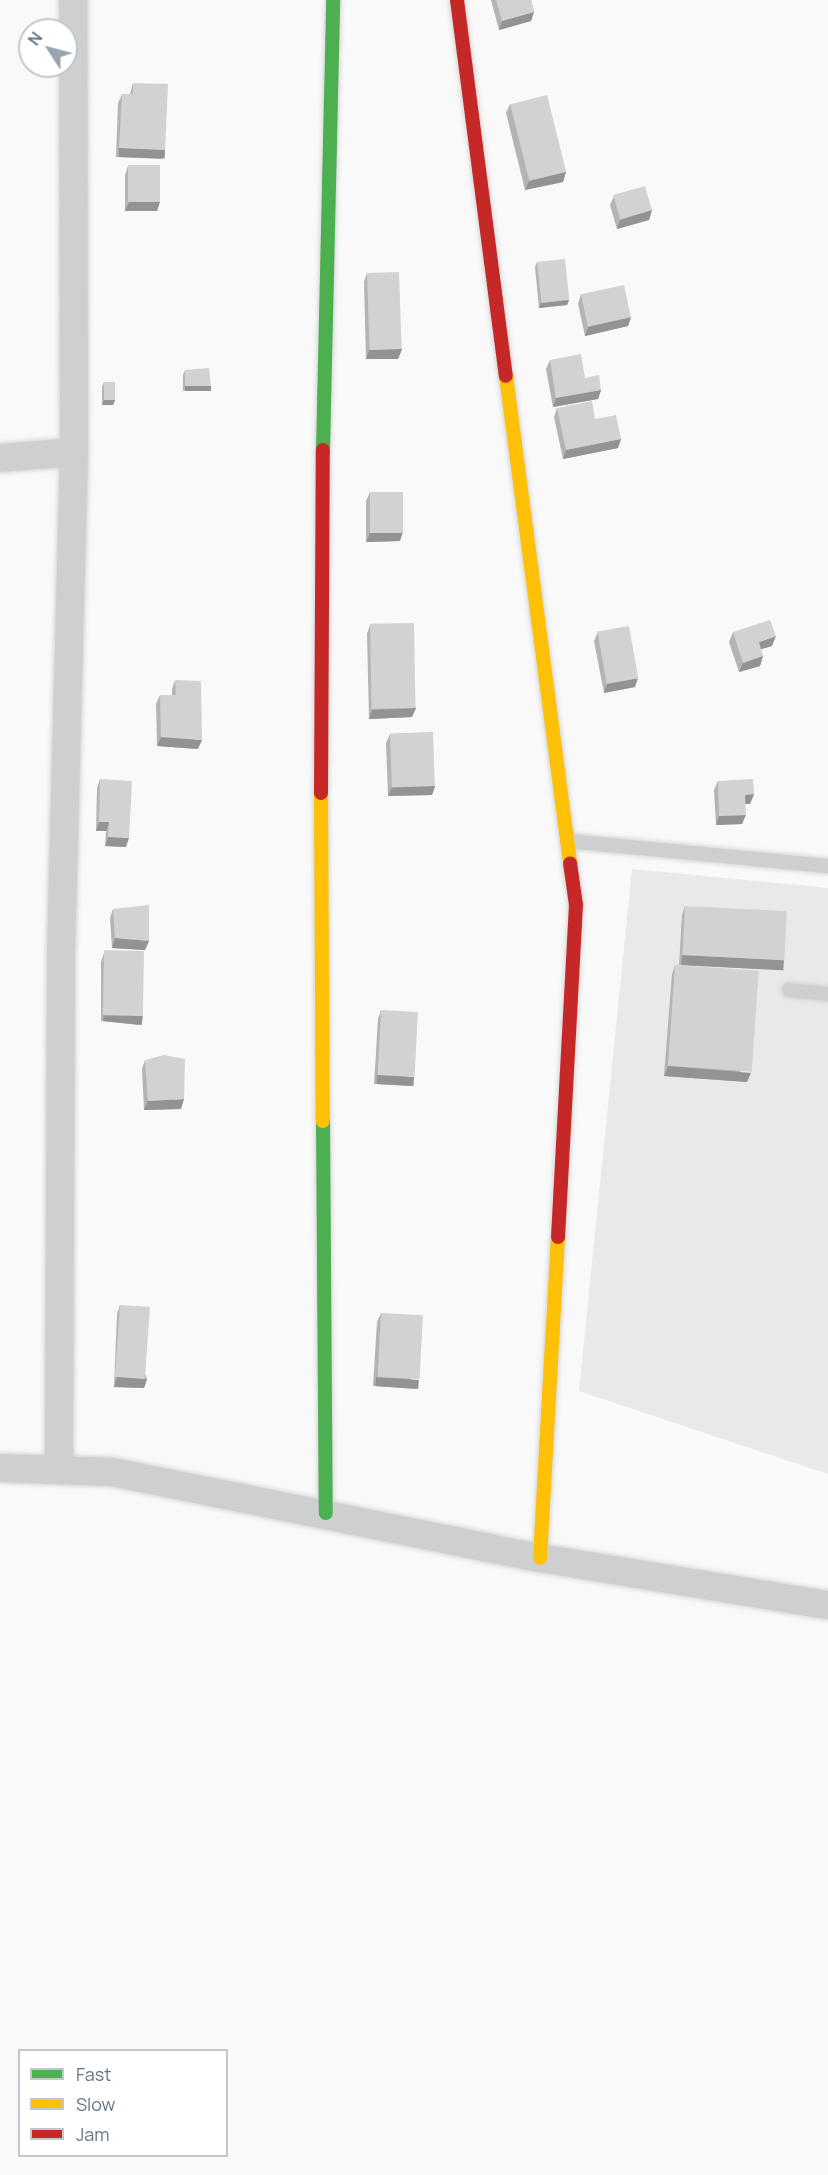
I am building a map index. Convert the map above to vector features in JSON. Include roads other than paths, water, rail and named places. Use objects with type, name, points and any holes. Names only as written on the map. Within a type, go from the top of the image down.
[{"type":"street","points":[[59,1470],[61,952],[74,452],[73,0]]},
{"type":"street","points":[[326,1513],[320,580],[333,0]]},
{"type":"street","points":[[457,0],[576,905],[540,1558]]},
{"type":"street","points":[[0,458],[74,452]]},
{"type":"street","points":[[0,1468],[112,1472],[326,1513],[540,1558],[828,1605]]},
{"type":"lane","points":[[567,841],[828,866]]},
{"type":"lane","points":[[789,990],[828,993]]}]
